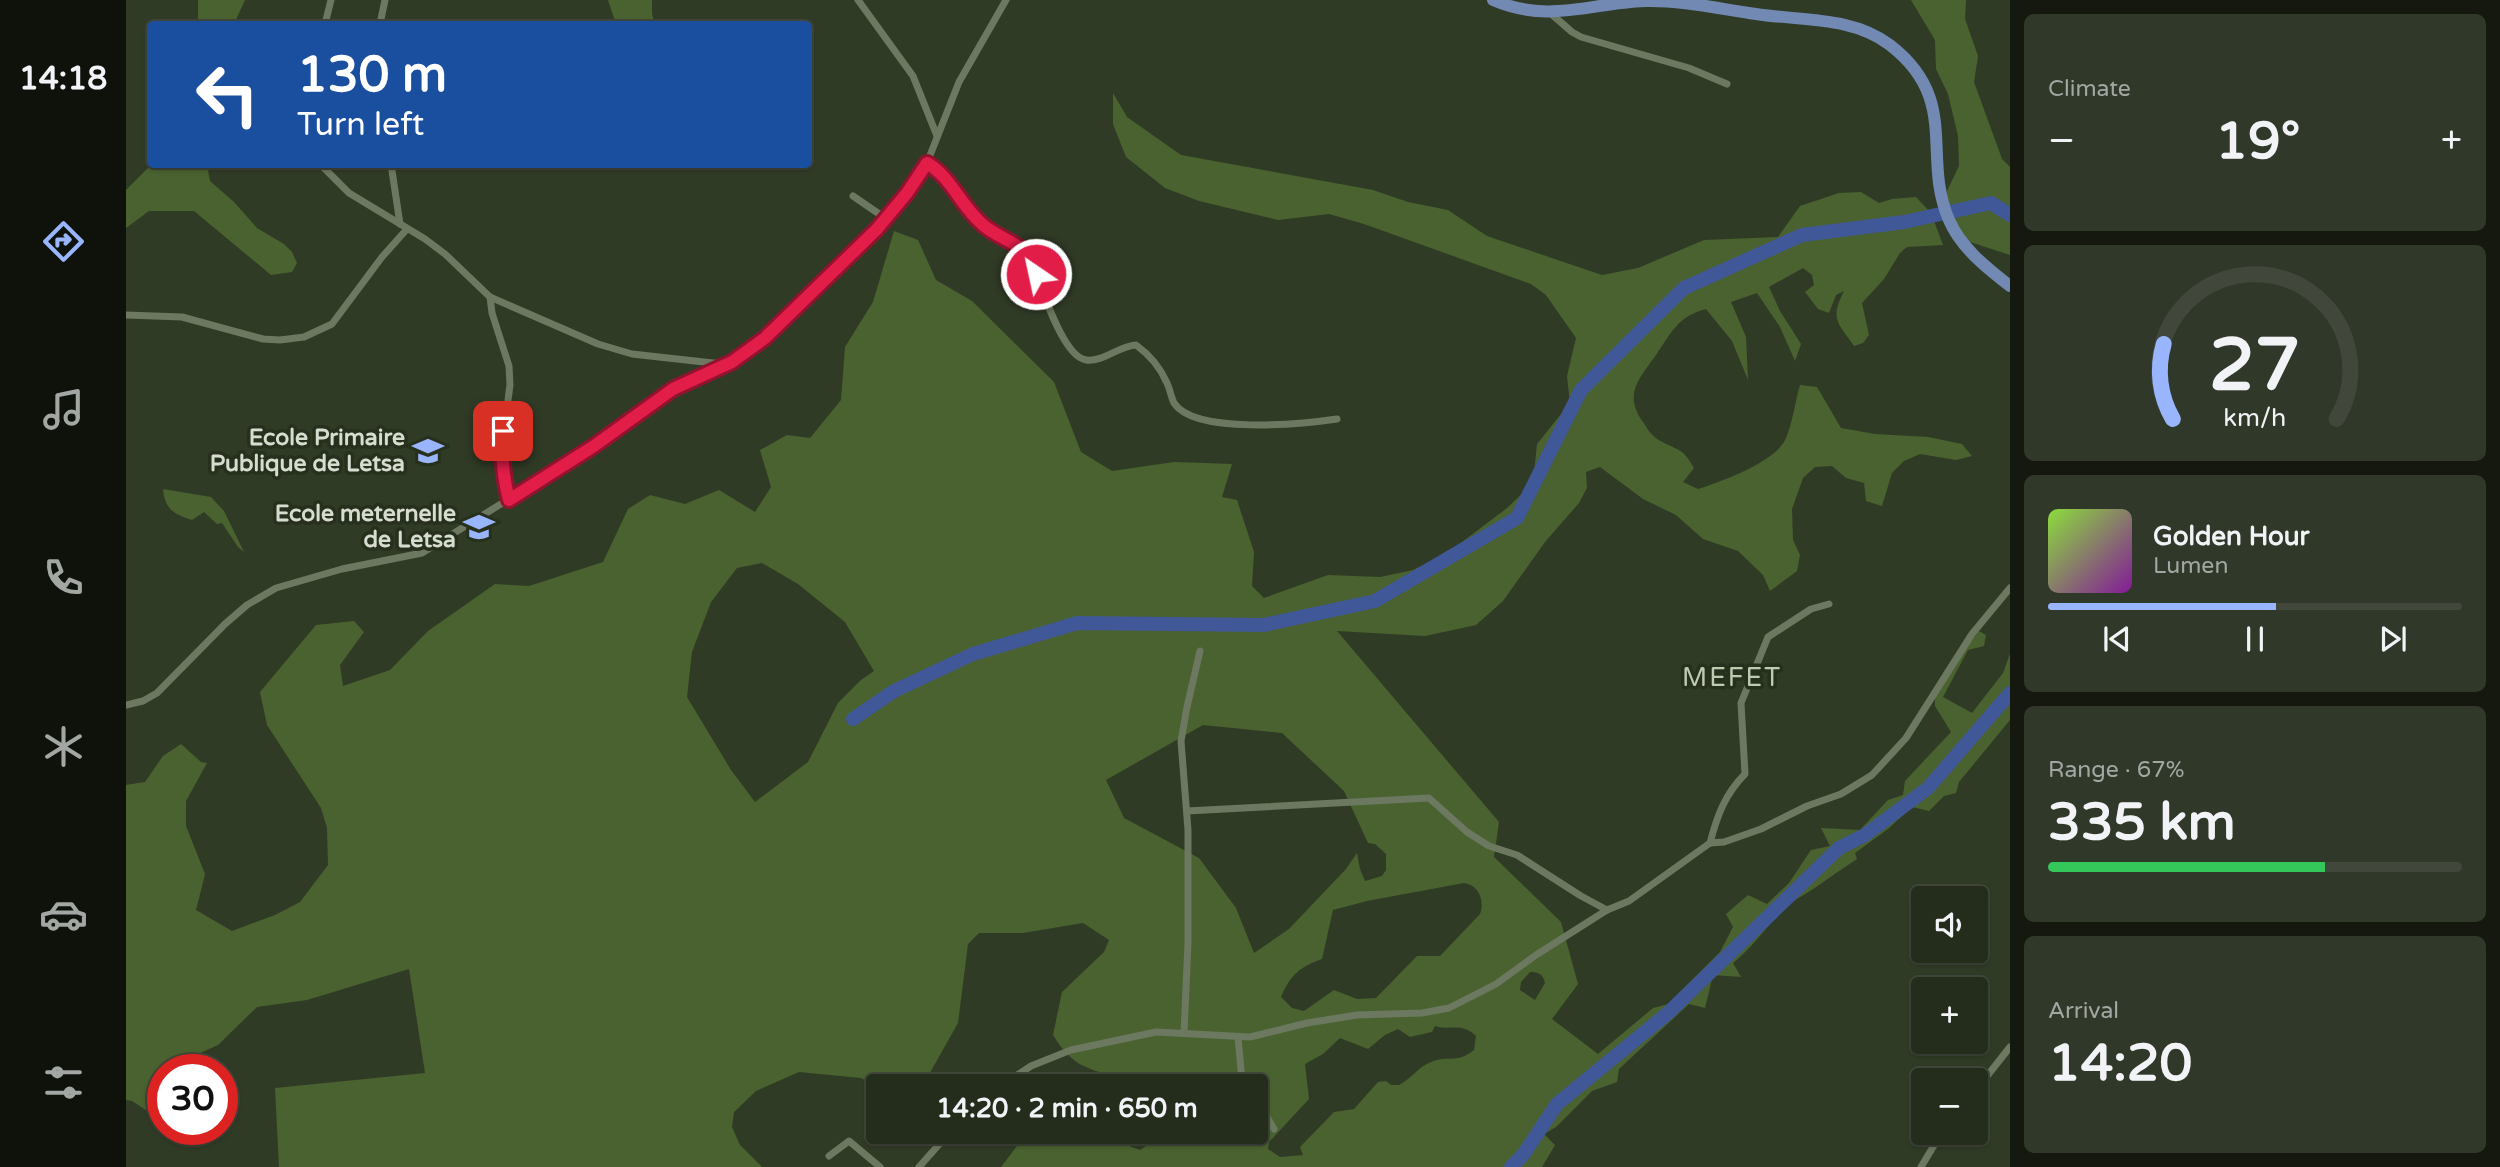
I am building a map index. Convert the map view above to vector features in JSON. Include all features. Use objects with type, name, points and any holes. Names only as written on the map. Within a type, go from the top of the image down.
[{"type":"main road","points":[[1493,0],[1517,9],[1548,12],[1663,1],[1830,22],[1876,36],[1891,46],[1914,69],[1931,99],[1935,114],[1941,192],[1948,219],[1964,244],[2010,286]]},
{"type":"street","points":[[326,21],[331,0]]},
{"type":"street","points":[[381,21],[385,0]]},
{"type":"street","points":[[858,0],[913,76],[937,136]]},
{"type":"street","points":[[126,705],[143,701],[157,692],[232,618],[247,605],[276,588],[342,569],[422,553],[594,446],[673,389],[732,362],[765,338],[907,193],[927,163],[959,82],[1006,0]]},
{"type":"street","points":[[1548,12],[1581,37],[1689,68],[1727,84]]},
{"type":"street","points":[[927,163],[951,184],[983,226],[1023,249],[1033,260],[1051,311],[1074,355],[1085,360],[1097,359],[1128,345],[1136,345],[1158,367],[1174,403],[1182,411],[1219,422],[1248,426],[1303,424],[1337,419]]},
{"type":"street","points":[[324,168],[349,194],[445,254],[490,297],[609,347],[664,359],[724,365]]},
{"type":"street","points":[[392,168],[400,225]]},
{"type":"street","points":[[853,196],[885,218]]},
{"type":"street","points":[[126,315],[182,317],[263,339],[304,337],[332,324],[382,257],[407,229]]},
{"type":"street","points":[[490,297],[492,313],[509,366],[510,384],[501,453],[503,479],[509,500]]},
{"type":"street","points":[[1019,1074],[1031,1066],[1092,1044],[1156,1032],[1238,1037],[1357,1015],[1422,1013],[1449,1008],[1496,984],[1607,910],[1629,901],[1710,843],[1724,842],[1761,829],[1807,806],[1841,794],[1872,775],[1906,737],[1972,634],[2010,588]]},
{"type":"street","points":[[1710,843],[1716,819],[1731,789],[1745,774],[1741,703],[1768,637],[1811,609],[1829,604]]},
{"type":"street","points":[[1184,1033],[1188,943],[1187,811],[1181,741],[1186,707],[1200,651]]},
{"type":"street","points":[[1187,811],[1429,798],[1467,832],[1489,846],[1517,855],[1607,910]]},
{"type":"street","points":[[1238,1037],[1241,1074]]},
{"type":"street","points":[[1988,1075],[2010,1047]]},
{"type":"street","points":[[1268,1119],[1274,1129]]},
{"type":"street","points":[[829,1156],[849,1141],[880,1167]]},
{"type":"street","points":[[919,1167],[939,1144]]},
{"type":"street","points":[[1921,1167],[1934,1145]]},
{"type":"green space","points":[[198,0],[245,0],[235,21],[198,21]]},
{"type":"green space","points":[[608,0],[652,0],[654,21],[615,21]]},
{"type":"green space","points":[[1911,0],[1966,0],[1965,19],[1978,56],[1974,82],[2002,159],[2010,167],[2010,255],[1970,242],[1960,231],[1947,206],[1947,191],[1959,166],[1958,136],[1948,94],[1936,69],[1935,40]]},
{"type":"green space","points":[[1113,93],[1127,117],[1181,155],[1373,190],[1408,202],[1448,210],[1487,236],[1602,275],[1638,268],[1704,240],[1778,237],[1800,206],[1839,193],[1861,192],[1879,203],[1916,197],[1931,213],[1943,245],[1907,247],[1900,253],[1884,279],[1862,303],[1869,335],[1863,343],[1854,346],[1837,320],[1837,308],[1844,291],[1836,295],[1829,313],[1818,309],[1805,292],[1814,285],[1812,275],[1803,268],[1769,287],[1780,311],[1801,344],[1795,361],[1780,327],[1757,293],[1731,302],[1746,337],[1748,380],[1732,341],[1706,309],[1688,316],[1671,332],[1639,379],[1634,403],[1653,436],[1682,452],[1690,461],[1694,468],[1683,482],[1698,489],[1747,470],[1780,447],[1788,432],[1800,385],[1817,387],[1841,428],[1875,434],[1928,437],[1962,444],[1972,456],[1956,460],[1920,454],[1904,461],[1892,473],[1882,506],[1866,501],[1864,483],[1846,478],[1832,466],[1815,467],[1803,478],[1792,509],[1793,540],[1800,555],[1797,571],[1770,591],[1763,575],[1738,551],[1703,539],[1676,515],[1643,499],[1600,467],[1586,472],[1587,488],[1579,503],[1545,542],[1503,601],[1476,625],[1425,636],[1337,631],[1499,822],[1494,857],[1561,922],[1578,984],[1552,1019],[1598,1054],[1653,1008],[1668,1004],[1720,952],[1733,927],[1726,914],[1748,895],[1767,904],[1789,883],[1811,850],[1830,846],[1821,828],[1860,830],[1888,800],[1903,795],[1905,781],[1951,732],[1935,706],[1935,688],[1979,631],[1986,635],[1984,646],[1968,650],[1943,697],[1972,713],[2003,673],[2010,654],[2010,720],[1959,782],[1956,793],[1944,796],[1929,811],[1912,807],[1855,853],[1857,859],[1780,908],[1781,912],[1733,963],[1741,977],[1713,975],[1705,1008],[1689,1004],[1619,1069],[1617,1082],[1592,1091],[1556,1127],[1544,1134],[1555,1145],[1542,1167],[1001,1167],[1017,1146],[1038,1144],[1126,1144],[1140,1150],[1149,1144],[1268,1144],[1268,1074],[1103,1074],[1076,1062],[1063,1049],[1053,1035],[1062,992],[1104,952],[1109,940],[1083,923],[1023,933],[979,933],[968,944],[958,1023],[929,1074],[866,1074],[866,1081],[799,1072],[756,1091],[734,1112],[732,1127],[740,1145],[762,1167],[279,1167],[275,1088],[425,1073],[409,969],[307,1000],[257,1007],[218,1045],[198,1054],[147,1054],[147,1111],[126,1100],[126,785],[145,782],[163,756],[181,744],[201,762],[207,763],[186,801],[186,826],[205,874],[196,910],[232,931],[275,915],[300,902],[328,865],[327,828],[321,808],[267,725],[260,692],[316,625],[354,621],[364,632],[340,665],[343,686],[390,670],[428,631],[495,584],[529,586],[603,562],[628,509],[650,495],[685,504],[719,490],[755,512],[771,487],[760,450],[787,435],[810,438],[841,400],[845,347],[873,302],[894,231],[918,240],[936,280],[972,301],[1054,382],[1081,452],[1112,471],[1174,462],[1232,464],[1222,497],[1237,500],[1254,552],[1252,586],[1264,598],[1328,575],[1380,577],[1413,570],[1445,555],[1507,508],[1533,483],[1537,444],[1570,403],[1567,376],[1576,338],[1546,295],[1531,284],[1329,214],[1278,220],[1199,201],[1165,188],[1126,157],[1113,124]],"holes":[[[762,563],[798,584],[845,622],[874,671],[838,703],[808,762],[755,802],[731,770],[687,697],[692,652],[711,602],[737,568]],[[1203,725],[1282,733],[1344,791],[1368,843],[1375,844],[1386,854],[1386,870],[1382,876],[1365,881],[1357,853],[1346,869],[1289,929],[1254,953],[1236,908],[1199,858],[1124,818],[1106,780]],[[1464,883],[1474,887],[1480,894],[1480,914],[1440,956],[1417,956],[1376,998],[1357,999],[1334,990],[1304,1011],[1292,1008],[1281,997],[1297,972],[1322,959],[1333,910]],[[1530,972],[1538,973],[1545,983],[1535,1000],[1520,990],[1521,982]],[[1435,1026],[1466,1029],[1476,1036],[1474,1050],[1462,1057],[1431,1062],[1399,1085],[1391,1085],[1386,1081],[1378,1082],[1354,1109],[1334,1112],[1300,1147],[1303,1155],[1280,1157],[1268,1149],[1269,1142],[1309,1099],[1305,1064],[1323,1054],[1340,1038],[1368,1049],[1385,1035],[1398,1029],[1410,1037],[1432,1032]]]},
{"type":"green space","points":[[148,168],[208,168],[210,181],[234,202],[257,228],[284,244],[297,263],[292,272],[271,275],[194,211],[149,211],[126,228],[126,190]]},
{"type":"green space","points":[[163,489],[211,497],[224,511],[244,552],[222,523],[217,524],[204,512],[192,520],[172,510],[166,502]]},
{"type":"waterway","points":[[853,719],[894,691],[973,654],[1077,623],[1264,625],[1375,601],[1517,518],[1581,390],[1684,288],[1802,235],[1904,222],[1991,203],[2010,215]]},
{"type":"waterway","points":[[1511,1167],[1523,1155],[1557,1104],[1668,1013],[1839,848],[1865,835],[1928,788],[2010,693]]},
{"type":"place","name":"Ecole Primaire Publique de Letsa","points":[[428,451]]},
{"type":"place","name":"Ecole meternelle de Letsa","points":[[479,527]]},
{"type":"district","name":"MEFET","points":[[1732,677]]},
{"type":"route","points":[[503,431],[503,479],[509,500],[594,446],[673,389],[732,362],[765,338],[877,229],[907,193],[927,163],[951,184],[983,226],[1023,249],[1033,260],[1036,274]]}]
